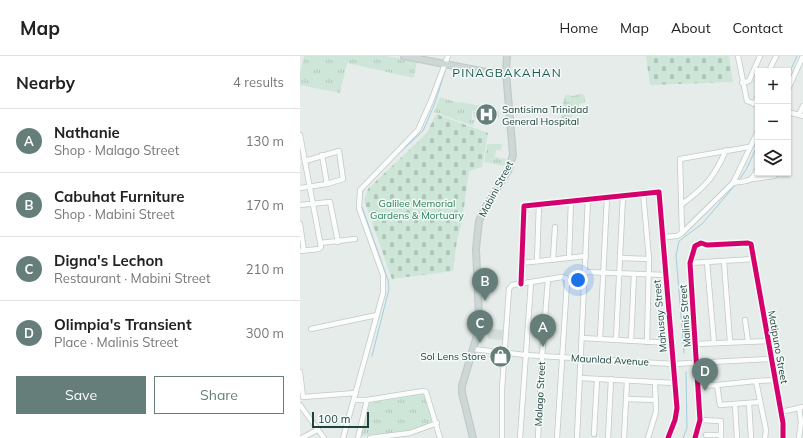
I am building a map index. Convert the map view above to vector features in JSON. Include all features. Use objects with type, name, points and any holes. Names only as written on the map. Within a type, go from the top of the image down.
[{"type":"main road","points":[[404,56],[486,72],[506,72]]},
{"type":"main road","name":"Mabini Street","points":[[473,438],[462,393],[463,378],[473,349],[479,318],[476,249],[479,221],[486,206],[508,170],[513,155],[506,72],[507,56]]},
{"type":"street","points":[[343,438],[383,293],[383,275],[359,208],[360,190],[418,130],[448,56]]},
{"type":"street","points":[[738,56],[742,83],[747,101],[755,104]]},
{"type":"street","points":[[742,83],[749,80],[760,56]]},
{"type":"street","points":[[770,68],[776,56]]},
{"type":"street","points":[[791,82],[803,56]]},
{"type":"street","points":[[791,113],[801,115],[803,106]]},
{"type":"street","points":[[300,135],[314,204],[320,246]]},
{"type":"street","points":[[664,237],[677,236],[682,233],[733,183],[755,136]]},
{"type":"street","points":[[682,233],[680,159],[749,147]]},
{"type":"street","points":[[682,205],[712,179],[726,150]]},
{"type":"street","points":[[300,188],[343,181],[339,151],[305,161]]},
{"type":"street","points":[[322,156],[327,184]]},
{"type":"street","points":[[753,179],[755,175]]},
{"type":"street","points":[[733,183],[774,176]]},
{"type":"street","points":[[521,284],[520,263],[523,207],[525,205],[643,192],[649,259],[646,342]]},
{"type":"street","name":"Mahusay Street","points":[[643,192],[659,192],[664,237],[677,408],[675,420],[668,438]]},
{"type":"street","points":[[616,340],[622,195]]},
{"type":"street","points":[[600,339],[607,197]]},
{"type":"street","points":[[577,437],[586,272],[588,198]]},
{"type":"street","points":[[569,258],[571,200]]},
{"type":"street","points":[[300,205],[328,201],[331,203],[338,242]]},
{"type":"street","points":[[537,261],[539,204]]},
{"type":"street","points":[[300,224],[302,251],[356,239]]},
{"type":"street","points":[[553,260],[555,227]]},
{"type":"street","name":"Matipuno Street","points":[[690,263],[697,244],[708,246],[750,243],[769,341],[783,438]]},
{"type":"street","points":[[520,263],[586,256]]},
{"type":"street","points":[[620,258],[649,259]]},
{"type":"street","points":[[690,263],[754,259]]},
{"type":"street","points":[[707,262],[714,343]]},
{"type":"street","points":[[724,262],[730,342]]},
{"type":"street","name":"Malinis Street","points":[[690,263],[698,364],[700,420],[695,438]]},
{"type":"street","points":[[586,272],[666,275]]},
{"type":"street","points":[[631,341],[634,274]]},
{"type":"street","points":[[502,438],[504,354],[509,289],[512,285],[562,277],[566,278],[567,282],[557,438]]},
{"type":"street","name":"Malago Street","points":[[538,438],[548,279]]},
{"type":"street","points":[[520,438],[531,282]]},
{"type":"street","points":[[311,329],[378,315]]},
{"type":"street","points":[[745,320],[748,342]]},
{"type":"street","points":[[582,338],[671,343]]},
{"type":"street","points":[[696,344],[769,341]]},
{"type":"street","name":"Maunlad Avenue","points":[[473,349],[504,354],[673,364],[698,364],[771,359]]},
{"type":"street","points":[[300,372],[303,396],[305,398],[356,393]]},
{"type":"street","points":[[580,378],[674,384]]},
{"type":"street","points":[[594,434],[597,379]]},
{"type":"street","points":[[608,438],[611,380]]},
{"type":"street","points":[[699,386],[775,380]]},
{"type":"street","points":[[624,438],[627,381]]},
{"type":"street","points":[[756,382],[766,430],[765,438]]},
{"type":"street","points":[[648,438],[654,423],[656,400],[655,383]]},
{"type":"street","points":[[717,385],[719,404],[760,402]]},
{"type":"street","points":[[354,400],[367,400],[423,391],[426,392],[437,423],[440,438]]},
{"type":"street","points":[[626,399],[656,400]]},
{"type":"street","points":[[358,438],[367,400]]},
{"type":"street","points":[[749,403],[751,438]]},
{"type":"street","points":[[735,404],[737,438]]},
{"type":"street","points":[[300,405],[324,438]]},
{"type":"street","points":[[780,412],[801,408],[799,438]]},
{"type":"street","points":[[700,420],[721,421],[721,436],[706,435]]},
{"type":"street","points":[[370,438],[410,434],[437,423]]},
{"type":"street","points":[[301,438],[317,430]]},
{"type":"shaded area","name":"Santisima Trinidad General Hospital","points":[[499,111],[499,117],[474,118],[473,112]]},
{"type":"shaded area","points":[[480,328],[504,330],[503,340],[488,339],[488,335],[480,334]]},
{"type":"green space","points":[[304,56],[387,56],[417,62],[414,78],[347,63],[340,93],[300,85],[300,74]]},
{"type":"green space","points":[[646,56],[729,56],[733,82],[650,85]]},
{"type":"green space","points":[[582,93],[585,96],[585,102],[579,104],[579,110],[573,113],[570,123],[563,123],[561,118],[564,98],[566,95],[574,96]]},
{"type":"green space","points":[[440,97],[459,103],[494,105],[495,110],[472,111],[472,120],[475,120],[473,126],[434,112]]},
{"type":"green space","name":"Galilee Memorial Gardens & Mortuary","points":[[436,114],[488,133],[482,167],[469,171],[453,271],[392,279],[364,200],[368,189],[427,133]]},
{"type":"green space","points":[[487,144],[502,144],[501,150],[496,150],[495,157],[507,159],[504,166],[484,162]]},
{"type":"green space","points":[[424,393],[433,422],[408,431],[361,436],[370,403]]},
{"type":"waterway","points":[[791,69],[797,56]]},
{"type":"waterway","points":[[397,155],[423,131],[435,103],[446,68]]},
{"type":"waterway","points":[[739,180],[746,170],[755,150]]},
{"type":"waterway","points":[[684,353],[676,255],[679,241],[702,224],[736,184]]},
{"type":"waterway","points":[[362,195],[364,188]]},
{"type":"waterway","points":[[362,207],[388,280],[389,289],[372,356]]},
{"type":"waterway","points":[[683,438],[687,428],[686,372]]},
{"type":"cycle path","points":[[521,284],[524,206],[659,192],[677,408],[675,420],[668,438]]},
{"type":"cycle path","points":[[695,438],[700,420],[690,263],[695,246],[701,243],[707,245],[751,244],[783,423],[783,438]]},
{"type":"place","name":"Santisima Trinidad General Hospital","points":[[486,115]]},
{"type":"place","name":"Cabuhat Furniture","points":[[485,301]]},
{"type":"place","name":"Digna's Lechon","points":[[480,343]]},
{"type":"place","name":"Nathanie","points":[[543,347]]},
{"type":"place","name":"Sol Lens Store","points":[[501,356]]},
{"type":"place","name":"Olimpia's Transient","points":[[705,391]]},
{"type":"district","name":"PINAGBAKAHAN","points":[[507,72]]}]
